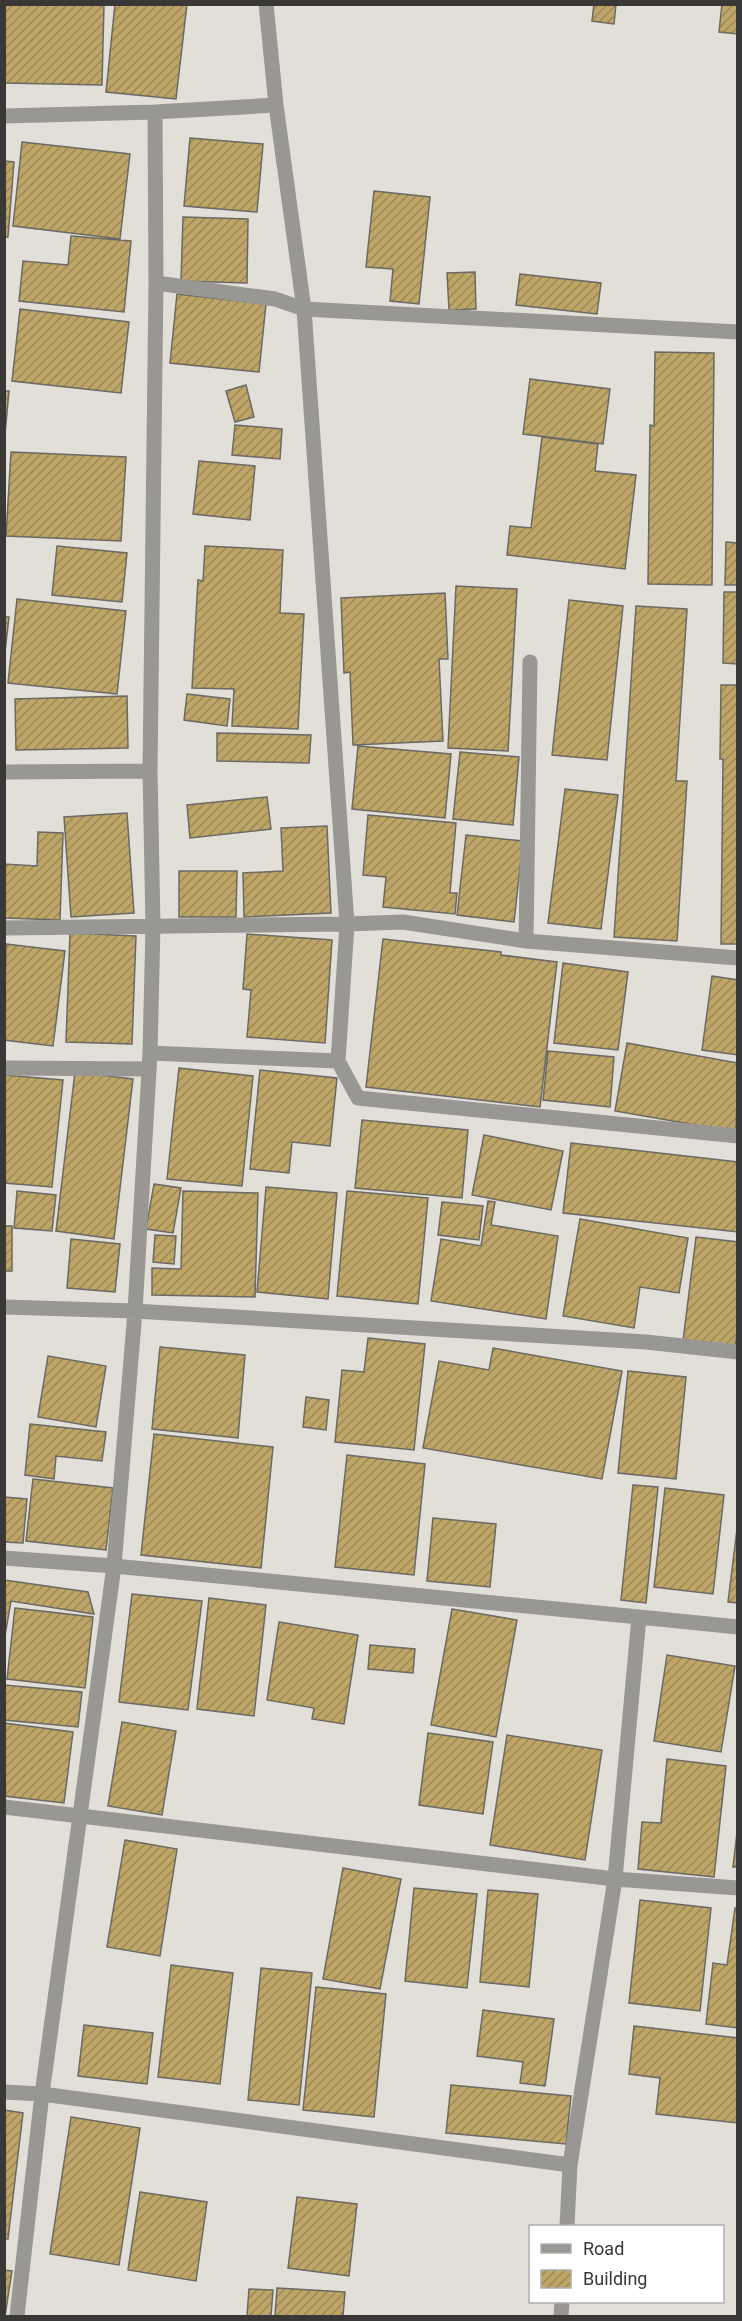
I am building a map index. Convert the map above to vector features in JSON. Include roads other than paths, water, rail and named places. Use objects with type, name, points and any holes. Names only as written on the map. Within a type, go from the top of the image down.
[{"type":"street","points":[[267,4],[276,105],[304,309],[347,924],[338,1061],[358,1098],[738,1136]]},
{"type":"street","points":[[4,116],[155,112],[276,105]]},
{"type":"street","points":[[17,2316],[42,2094],[114,1566],[135,1311],[149,1061],[153,926],[150,771],[156,283],[155,112]]},
{"type":"street","points":[[156,283],[275,299],[304,309],[738,332]]},
{"type":"street","points":[[526,941],[530,662]]},
{"type":"street","points":[[4,772],[150,771]]},
{"type":"street","points":[[4,928],[403,922],[526,941],[738,958]]},
{"type":"street","points":[[4,1068],[149,1061],[338,1061]]},
{"type":"street","points":[[4,1307],[135,1311],[646,1342],[738,1352]]},
{"type":"street","points":[[4,1558],[114,1566],[738,1627]]},
{"type":"street","points":[[567,2225],[570,2165],[615,1879],[639,1617]]},
{"type":"street","points":[[4,1807],[615,1879],[738,1888]]},
{"type":"street","points":[[4,2092],[42,2094],[570,2165]]}]
